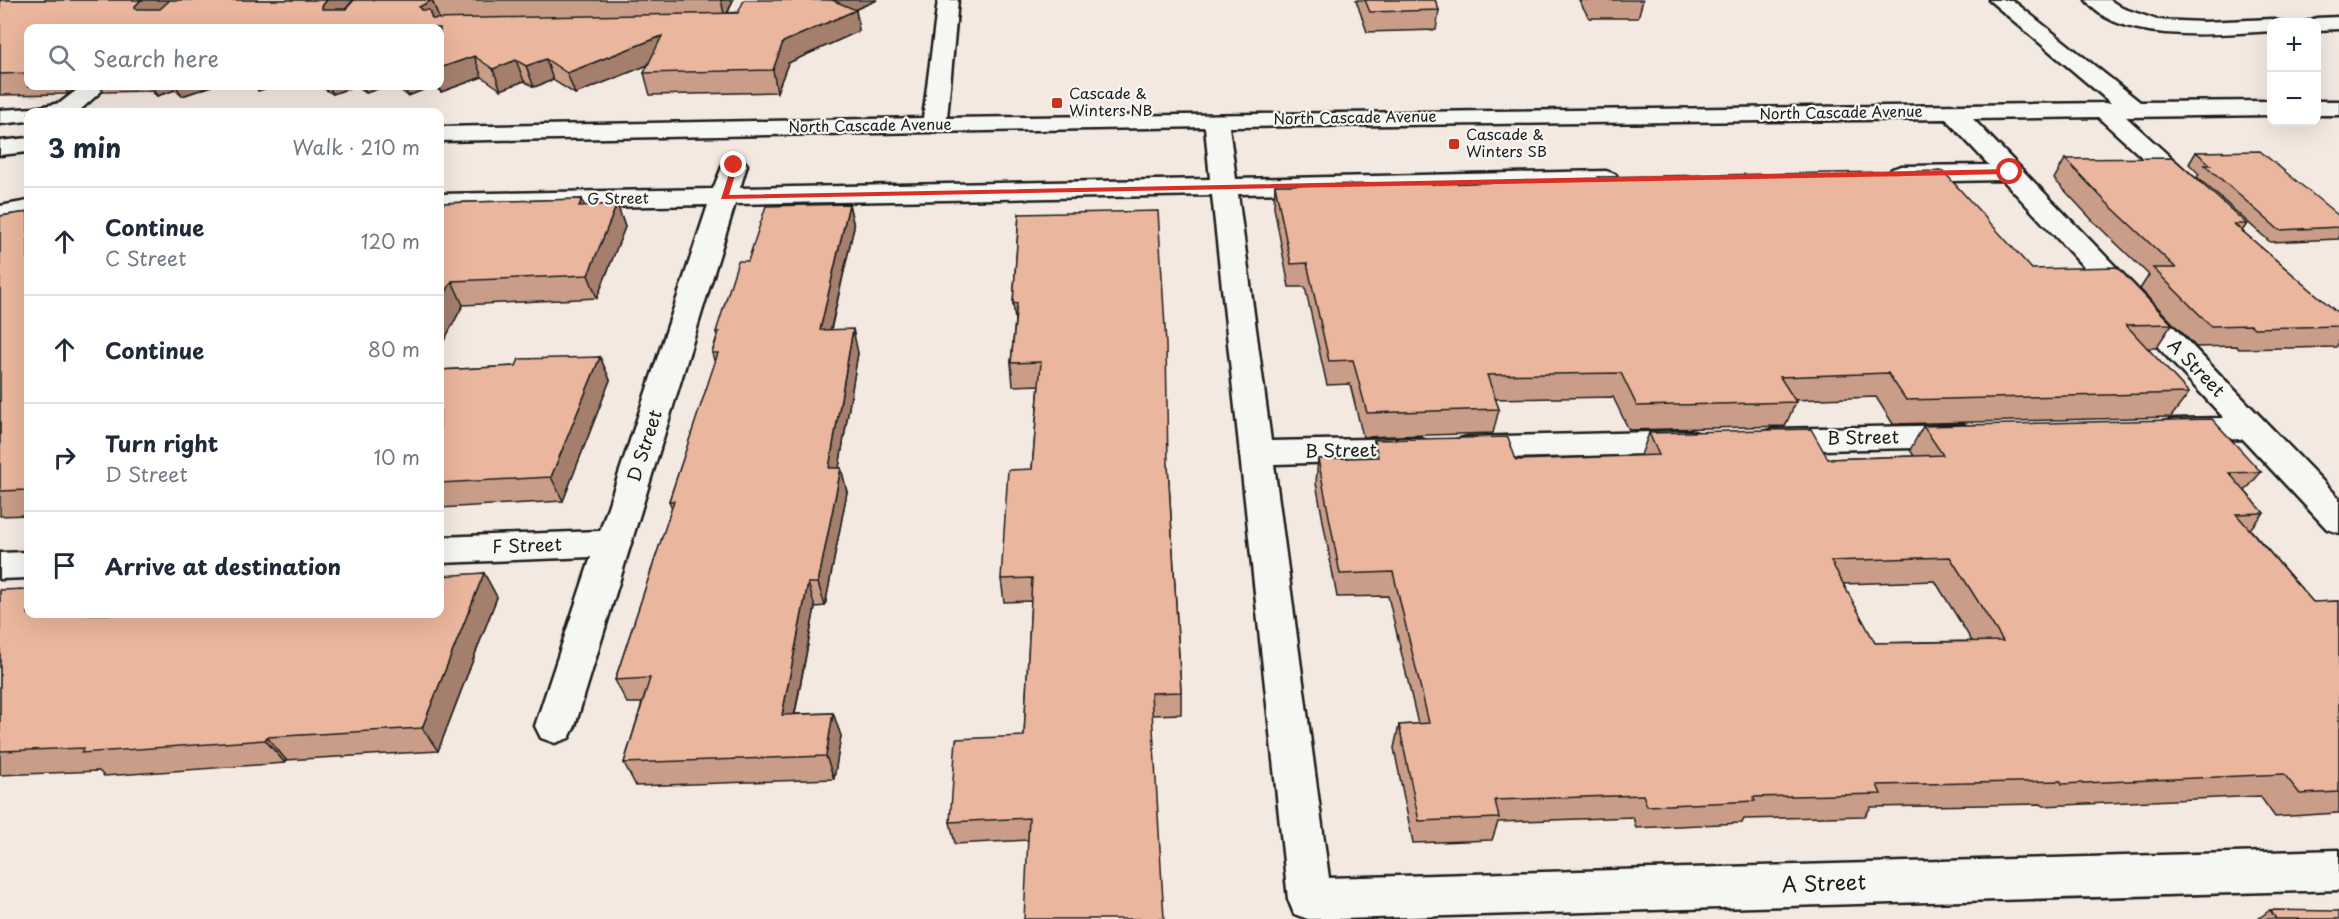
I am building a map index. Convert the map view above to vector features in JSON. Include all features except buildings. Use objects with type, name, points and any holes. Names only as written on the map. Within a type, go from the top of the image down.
[{"type":"street","points":[[934,124],[948,0]]},
{"type":"street","points":[[1999,0],[2135,110]]},
{"type":"street","points":[[2096,0],[2111,13],[2160,28],[2267,25]]},
{"type":"street","points":[[2321,24],[2339,23]]},
{"type":"street","points":[[70,108],[90,90]]},
{"type":"street","name":"North Cascade Avenue","points":[[444,134],[934,124],[2267,108]]},
{"type":"street","points":[[2321,108],[2339,108]]},
{"type":"street","points":[[2104,110],[2210,206]]},
{"type":"street","name":"A Street","points":[[1953,112],[2339,520]]},
{"type":"street","points":[[0,117],[24,114]]},
{"type":"street","points":[[1216,120],[1256,453]]},
{"type":"street","name":"D Street","points":[[555,726],[746,128]]},
{"type":"street","points":[[0,148],[24,145]]},
{"type":"street","points":[[1879,174],[2010,172]]},
{"type":"street","name":"G Street","points":[[444,202],[1629,179]]},
{"type":"street","points":[[0,214],[24,210]]},
{"type":"street","points":[[2147,431],[2254,428]]},
{"type":"street","name":"B Street","points":[[1256,453],[1993,435]]},
{"type":"street","name":"A Street","points":[[1256,453],[1310,899],[2339,870]]},
{"type":"street","name":"F Street","points":[[444,550],[614,543]]},
{"type":"street","points":[[0,566],[24,565]]},
{"type":"place","name":"Cascade & Winters NB","points":[[1057,103]]},
{"type":"place","name":"Cascade & Winters SB","points":[[1454,144]]},
{"type":"route","points":[[734,165],[724,198],[2010,172]]}]
